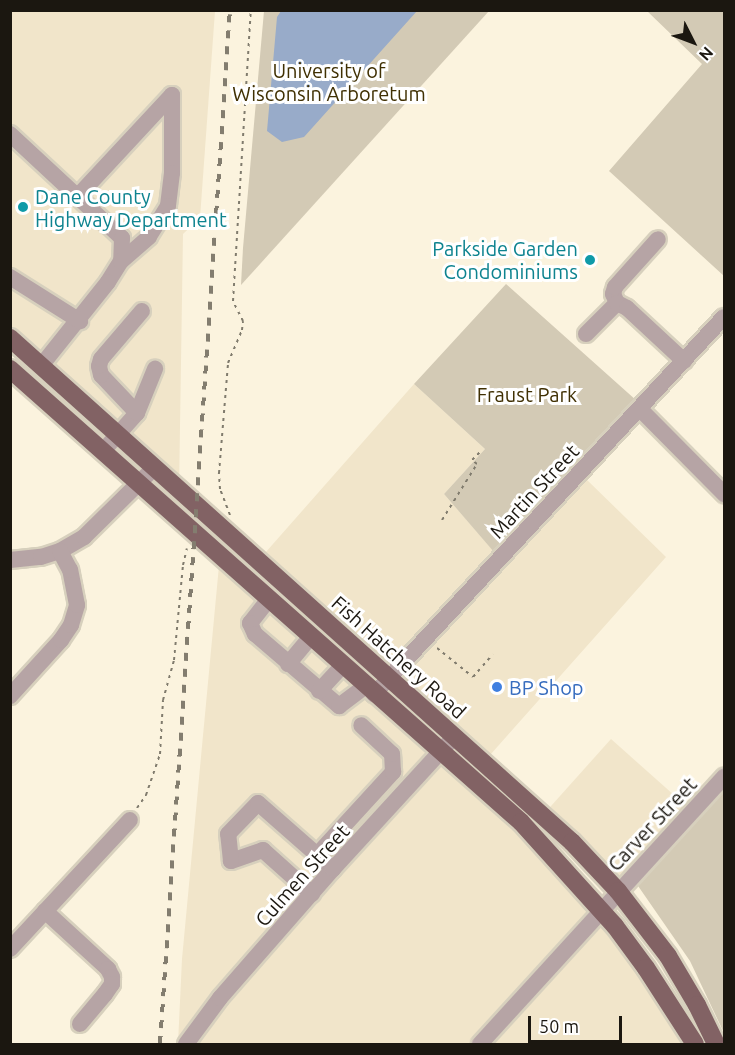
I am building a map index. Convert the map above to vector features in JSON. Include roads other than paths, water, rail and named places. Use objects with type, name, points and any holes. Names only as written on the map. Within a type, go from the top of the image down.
[{"type":"main road","name":"Fish Hatchery Road","points":[[10,338],[572,842],[610,900],[646,968],[695,1044]]},
{"type":"main road","name":"Fish Hatchery Road","points":[[10,369],[440,752],[610,900],[675,966],[716,1044]]},
{"type":"street","points":[[41,366],[80,321],[121,261],[149,237],[168,206],[172,173],[172,95],[78,196]]},
{"type":"street","points":[[10,134],[122,238],[121,261]]},
{"type":"street","points":[[658,239],[615,287],[613,294],[617,303],[627,308],[684,361]]},
{"type":"street","points":[[10,277],[80,321]]},
{"type":"street","points":[[586,334],[617,303]]},
{"type":"street","points":[[137,413],[110,386],[99,366],[101,359],[142,311]]},
{"type":"street","name":"Martin Street","points":[[319,691],[339,706],[389,678],[724,317]]},
{"type":"street","points":[[103,451],[137,413],[155,369]]},
{"type":"street","points":[[640,409],[724,494]]},
{"type":"street","points":[[10,560],[41,557],[84,537],[104,520],[154,468]]},
{"type":"street","points":[[10,696],[61,640],[71,625],[77,605],[76,597],[70,570],[60,550]]},
{"type":"street","points":[[269,599],[250,622],[255,634],[288,664],[319,691],[343,665]]},
{"type":"street","points":[[288,664],[311,637]]},
{"type":"street","points":[[361,725],[392,754],[393,772],[409,787]]},
{"type":"street","name":"Culmen Street","points":[[186,1044],[220,998],[333,869],[454,737]]},
{"type":"street","points":[[317,855],[393,772]]},
{"type":"street","name":"Carver Street","points":[[480,1044],[724,777]]},
{"type":"street","points":[[312,894],[263,850],[231,861],[228,834],[258,803],[308,850],[333,869]]},
{"type":"street","points":[[10,949],[130,820]]},
{"type":"street","points":[[45,911],[108,969],[112,977],[112,984],[80,1023]]},
{"type":"water","points":[[281,11],[417,11],[304,137],[282,142],[267,131],[277,17]]},
{"type":"railway","points":[[160,1044],[230,10]]},
{"type":"place","name":"Dane County Highway Department","points":[[23,207]]},
{"type":"place","name":"Parkside Garden Condominiums","points":[[590,260]]},
{"type":"place","name":"BP Shop","points":[[497,687]]},
{"type":"park label","name":"University of Wisconsin Arboretum","points":[[329,82]]},
{"type":"park label","name":"Fraust Park","points":[[527,394]]}]
